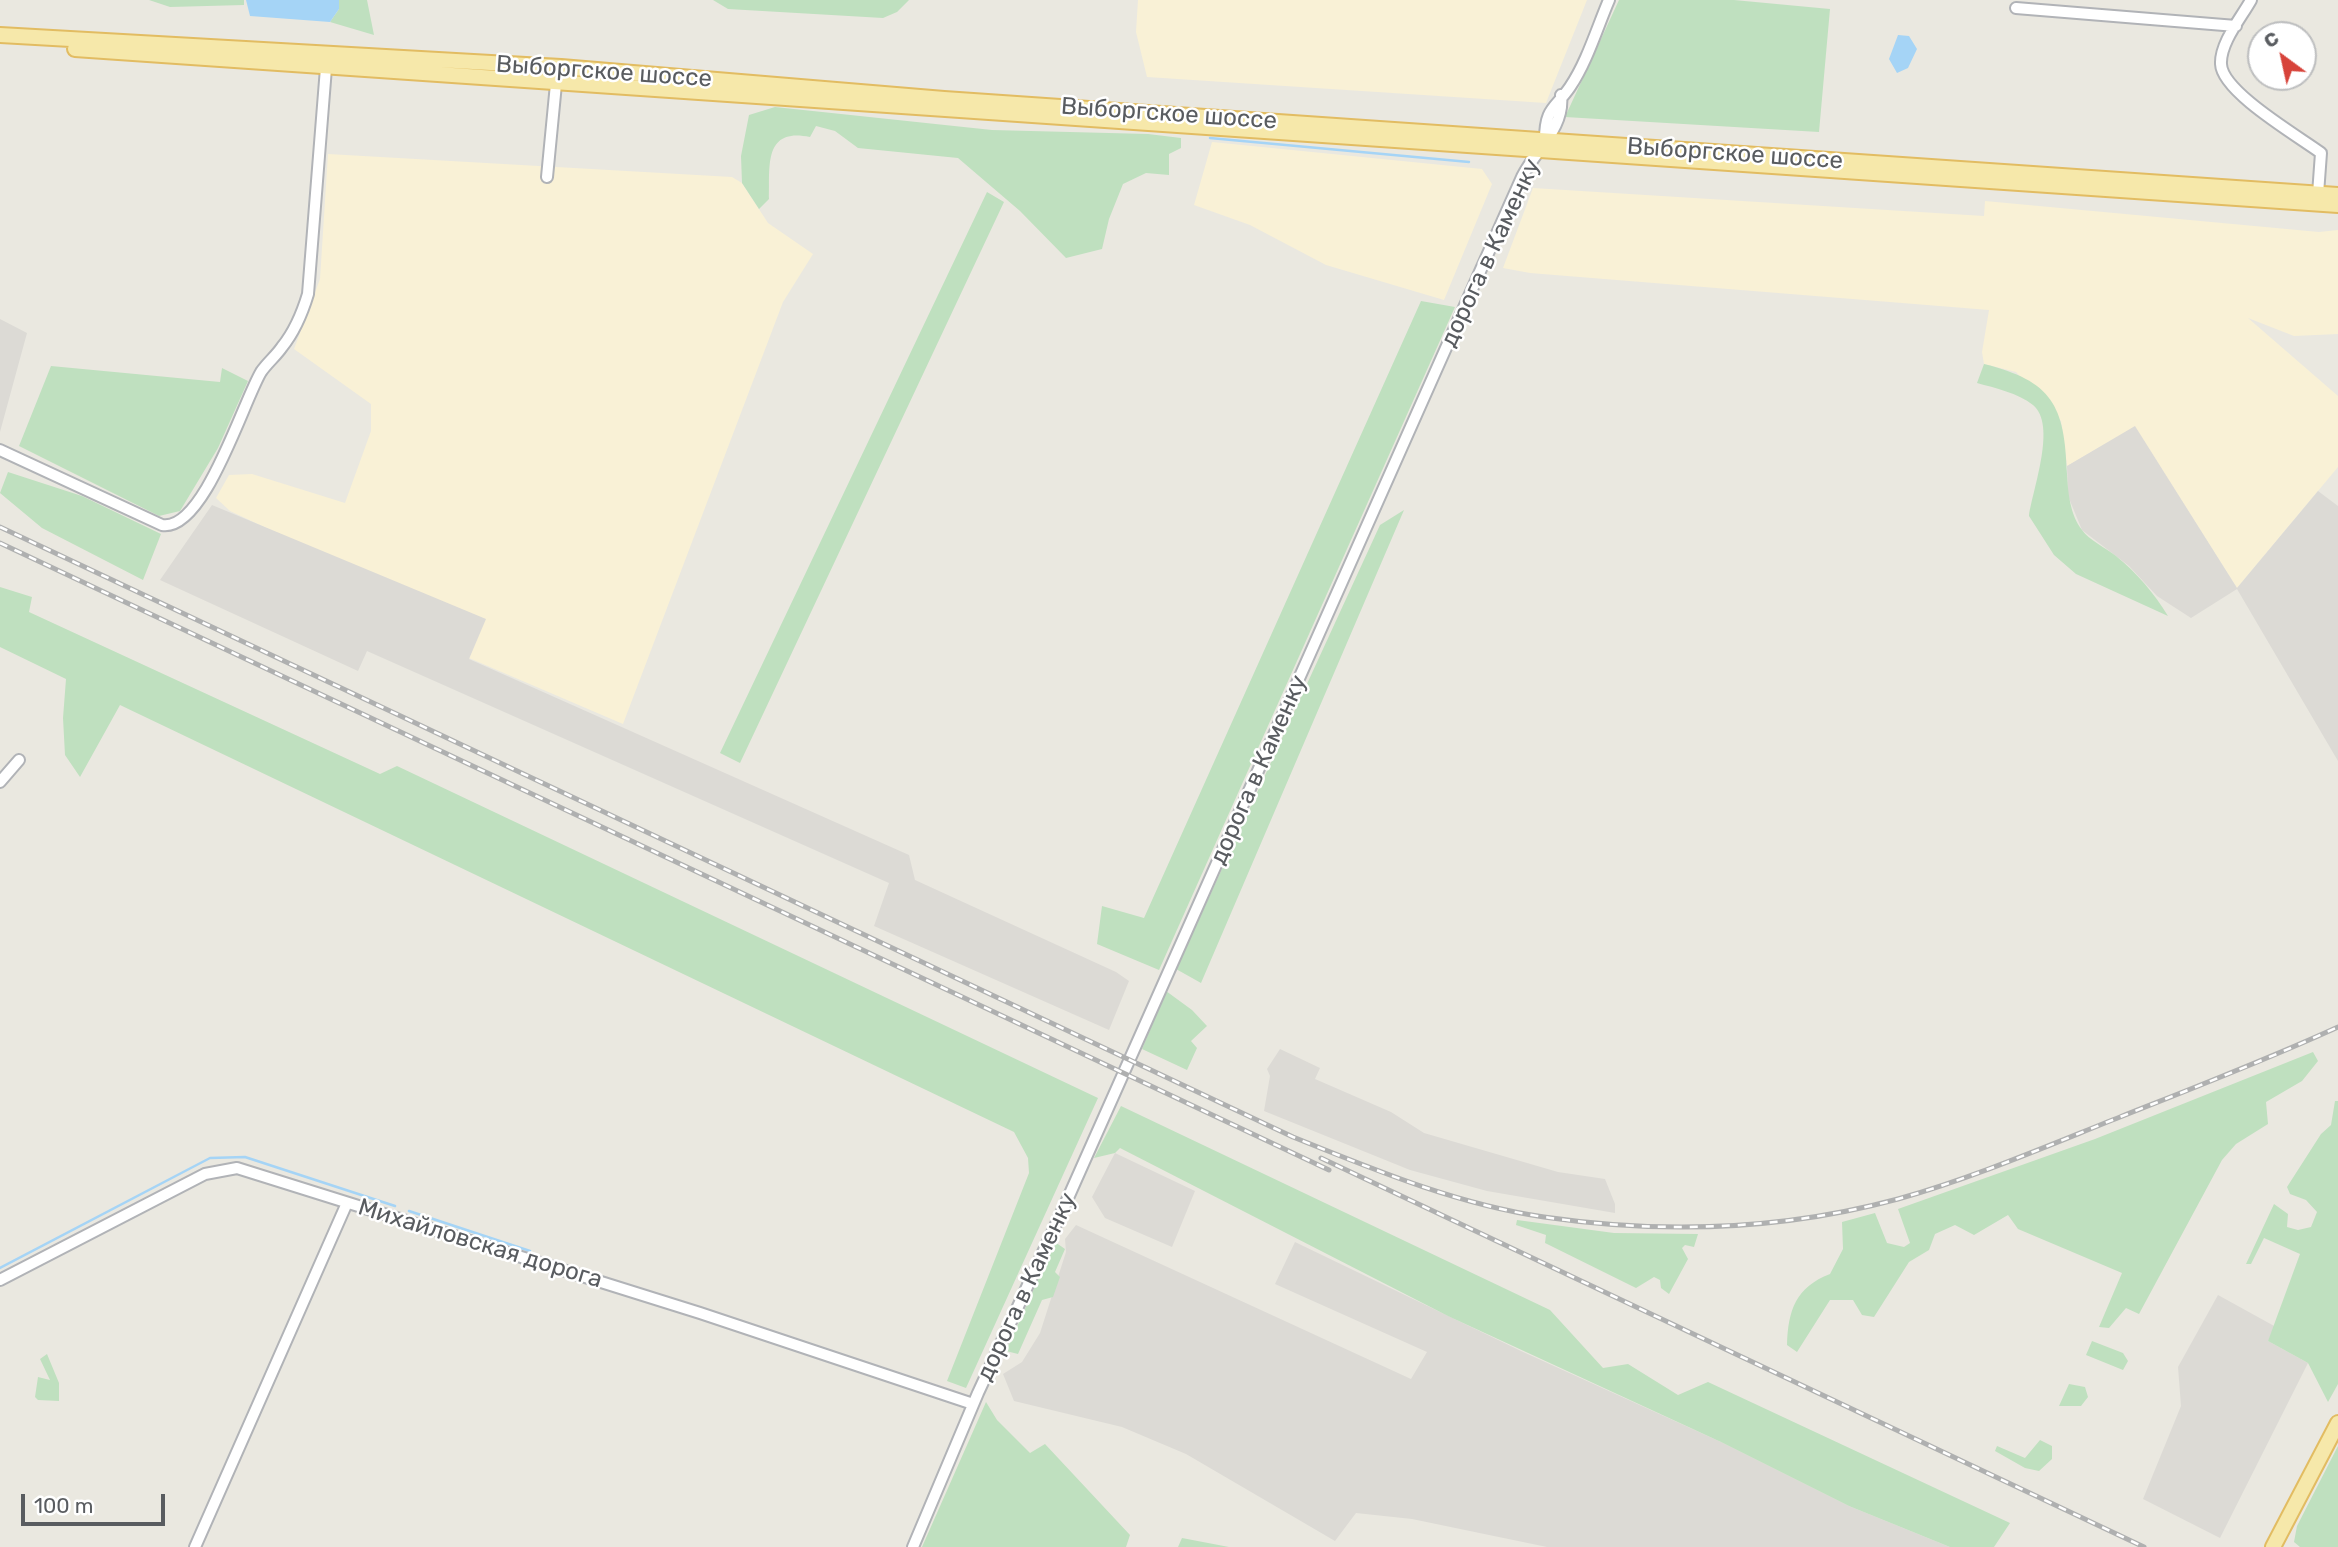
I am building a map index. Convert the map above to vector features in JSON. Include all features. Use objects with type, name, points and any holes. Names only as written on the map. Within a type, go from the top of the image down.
[{"type":"main road","name":"Выборгское шоссе","points":[[0,35],[561,67],[944,99],[2338,205]]},
{"type":"main road","name":"Выборгское шоссе","points":[[0,44],[556,84],[2338,195]]},
{"type":"main road","points":[[2273,1547],[2338,1423]]},
{"type":"street","name":"дорога в Каменку","points":[[913,1547],[973,1405],[1064,1207],[1522,177],[1541,145],[1556,128],[1563,110],[1561,95],[1569,89],[1609,0]]},
{"type":"street","points":[[2251,0],[2223,52],[2223,74],[2242,96],[2321,153],[2318,194]]},
{"type":"street","points":[[2016,8],[2236,26]]},
{"type":"street","points":[[547,177],[556,84],[561,67]]},
{"type":"street","points":[[0,450],[162,525],[171,527],[183,520],[222,459],[261,373],[301,318],[308,294],[326,68]]},
{"type":"street","points":[[0,782],[19,760]]},
{"type":"street","name":"Михайловская дорога","points":[[0,1280],[205,1174],[237,1168],[700,1313],[973,1405]]},
{"type":"street","points":[[195,1547],[347,1203]]},
{"type":"shaded area","points":[[1138,0],[1587,0],[1546,103],[1147,77],[1136,32]]},
{"type":"shaded area","points":[[1212,142],[1482,169],[1492,184],[1444,300],[1326,265],[1250,225],[1194,205]]},
{"type":"shaded area","points":[[328,154],[732,177],[742,183],[768,223],[813,254],[783,302],[623,724],[469,658],[485,619],[305,546],[230,511],[216,498],[229,475],[252,474],[345,503],[371,431],[371,404],[294,349],[320,279]]},
{"type":"shaded area","points":[[1533,188],[1984,216],[1985,201],[2319,232],[2338,230],[2338,334],[2294,336],[2248,318],[2338,396],[2338,467],[2237,588],[2135,427],[2067,466],[2061,421],[2016,372],[1984,364],[1982,352],[1989,310],[1530,273],[1503,268]]},
{"type":"shaded area","points":[[0,319],[27,333],[0,432]]},
{"type":"shaded area","points":[[2135,426],[2237,588],[2318,491],[2338,506],[2338,761],[2237,589],[2191,618],[2157,596],[2129,566],[2082,530],[2068,496],[2067,466]]},
{"type":"shaded area","points":[[212,505],[486,619],[469,659],[909,855],[915,880],[1116,972],[1129,981],[1109,1030],[874,926],[889,883],[367,651],[358,671],[160,580]]},
{"type":"shaded area","points":[[1280,1049],[1320,1068],[1315,1079],[1391,1112],[1424,1133],[1558,1172],[1605,1179],[1615,1204],[1615,1213],[1487,1191],[1410,1170],[1264,1111],[1270,1076],[1267,1069]]},
{"type":"shaded area","points":[[1115,1153],[1195,1191],[1172,1247],[1105,1218],[1092,1197]]},
{"type":"shaded area","points":[[1076,1225],[1411,1379],[1427,1352],[1275,1284],[1295,1242],[1521,1351],[1721,1442],[1849,1506],[1950,1547],[1547,1547],[1412,1519],[1356,1513],[1335,1541],[1186,1454],[1122,1427],[1014,1401],[1003,1374],[1022,1362],[1040,1333],[1066,1252],[1065,1239]]},
{"type":"shaded area","points":[[2218,1295],[2276,1327],[2268,1341],[2308,1363],[2220,1538],[2143,1499],[2181,1406],[2178,1367]]},
{"type":"green space","points":[[149,0],[244,0],[244,5],[170,7]]},
{"type":"green space","points":[[339,0],[367,0],[374,35],[330,22],[339,9]]},
{"type":"green space","points":[[713,0],[909,0],[897,12],[883,18],[728,9]]},
{"type":"green space","points":[[1619,0],[1734,0],[1830,9],[1819,132],[1565,117]]},
{"type":"green space","points":[[775,107],[992,130],[1148,134],[1181,138],[1181,148],[1169,154],[1169,175],[1146,173],[1123,184],[1109,219],[1102,249],[1066,258],[1020,211],[958,158],[858,148],[835,131],[816,126],[810,137],[795,135],[784,138],[777,144],[770,163],[769,199],[759,209],[742,183],[741,156],[749,115]]},
{"type":"green space","points":[[987,192],[1004,202],[740,763],[720,753]]},
{"type":"green space","points":[[1421,301],[1455,307],[1159,970],[1097,944],[1102,906],[1144,918]]},
{"type":"green space","points":[[1984,364],[2025,379],[2040,388],[2050,400],[2058,413],[2063,430],[2069,496],[2078,524],[2089,537],[2138,576],[2168,616],[2076,574],[2054,555],[2029,516],[2043,442],[2040,414],[2033,405],[2020,397],[1977,383]]},
{"type":"green space","points":[[51,366],[220,382],[222,368],[248,381],[218,448],[180,511],[159,516],[19,446]]},
{"type":"green space","points":[[8,472],[82,496],[161,534],[143,580],[42,528],[0,493]]},
{"type":"green space","points":[[1404,510],[1201,983],[1176,969],[1380,525]]},
{"type":"green space","points":[[0,587],[32,597],[29,612],[380,774],[397,766],[1098,1098],[966,1388],[947,1381],[1029,1173],[1028,1158],[1014,1132],[120,705],[80,777],[65,755],[63,718],[66,679],[0,647]]},
{"type":"green space","points":[[1166,991],[1192,1010],[1207,1026],[1191,1041],[1197,1048],[1187,1070],[1142,1049]]},
{"type":"green space","points":[[2313,1052],[2318,1061],[2302,1081],[2266,1102],[2268,1124],[2236,1144],[2222,1160],[2139,1314],[2126,1308],[2109,1328],[2099,1327],[2122,1273],[2018,1229],[2008,1215],[1974,1235],[1955,1225],[1935,1234],[1929,1250],[1909,1262],[1874,1317],[1862,1315],[1853,1300],[1830,1300],[1797,1352],[1787,1345],[1789,1321],[1796,1301],[1809,1286],[1830,1274],[1843,1249],[1842,1222],[1875,1213],[1887,1243],[1904,1247],[1910,1243],[1898,1209],[2095,1139]]},
{"type":"green space","points":[[2335,1101],[2338,1101],[2338,1384],[2328,1402],[2308,1363],[2268,1341],[2300,1254],[2264,1238],[2251,1264],[2246,1264],[2274,1204],[2288,1214],[2287,1227],[2298,1230],[2311,1227],[2317,1212],[2306,1200],[2290,1194],[2287,1187],[2321,1134],[2331,1125]]},
{"type":"green space","points":[[1121,1106],[1550,1310],[1603,1368],[1628,1364],[1678,1395],[1708,1382],[2010,1523],[1994,1547],[1950,1547],[1849,1506],[1721,1442],[1448,1316],[1120,1148],[1115,1153],[1094,1158]]},
{"type":"green space","points":[[1517,1220],[1614,1233],[1698,1234],[1694,1247],[1685,1245],[1682,1248],[1688,1259],[1669,1294],[1661,1288],[1660,1280],[1654,1277],[1636,1288],[1545,1243],[1546,1235],[1516,1225]]},
{"type":"green space","points":[[1055,1242],[1065,1249],[1055,1272],[1060,1277],[1053,1297],[1042,1300],[1018,1354],[1006,1351]]},
{"type":"green space","points":[[2092,1341],[2123,1353],[2128,1361],[2123,1370],[2086,1355]]},
{"type":"green space","points":[[47,1354],[59,1383],[59,1401],[38,1400],[35,1397],[38,1377],[50,1380],[40,1359]]},
{"type":"green space","points":[[2069,1384],[2085,1387],[2088,1397],[2081,1406],[2059,1406]]},
{"type":"green space","points":[[986,1402],[997,1420],[1030,1453],[1045,1444],[1130,1535],[1126,1547],[922,1547]]},
{"type":"green space","points":[[2040,1440],[2052,1446],[2052,1459],[2039,1471],[2025,1468],[1995,1451],[1997,1446],[2025,1458]]},
{"type":"green space","points":[[2338,1446],[2338,1547],[2300,1547],[2294,1542],[2297,1526]]},
{"type":"green space","points":[[1182,1538],[1229,1547],[1178,1547]]},
{"type":"water","points":[[246,0],[339,0],[339,9],[330,22],[250,16]]},
{"type":"water","points":[[1898,35],[1909,36],[1917,49],[1908,68],[1897,73],[1889,59]]},
{"type":"waterway","points":[[1210,138],[1469,162]]},
{"type":"waterway","points":[[0,1268],[210,1158],[245,1157],[395,1206]]},
{"type":"waterway","points":[[409,1211],[530,1251]]},
{"type":"railway","points":[[0,527],[1293,1137],[1448,1195],[1511,1211],[1588,1222],[1678,1227],[1767,1223],[1855,1209],[1926,1191],[2010,1161],[2338,1027]]},
{"type":"railway","points":[[0,543],[1329,1170]]},
{"type":"railway","points":[[1321,1158],[2144,1547]]}]
